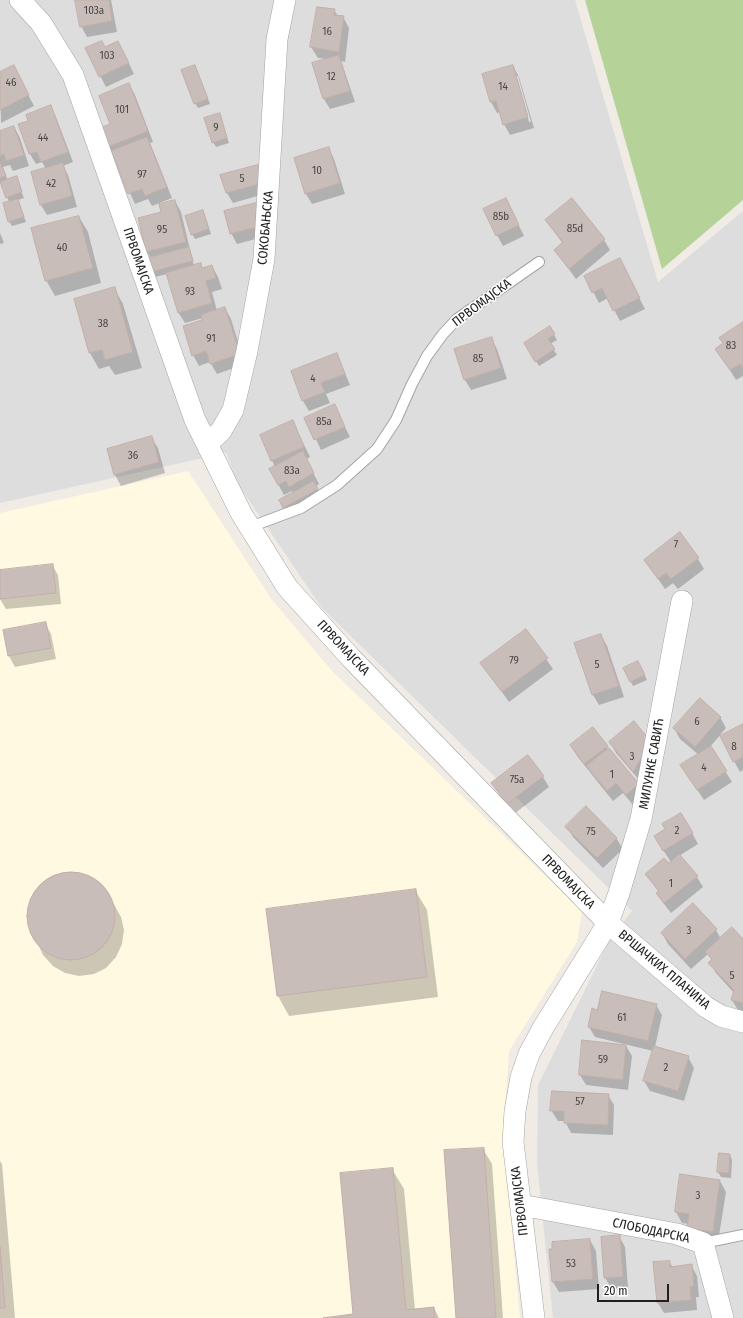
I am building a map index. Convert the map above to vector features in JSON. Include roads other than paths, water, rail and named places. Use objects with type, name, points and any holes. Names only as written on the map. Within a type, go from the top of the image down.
[{"type":"street","name":"ПРВОМАЈСКА","points":[[20,0],[41,23],[73,75],[195,420],[241,513],[287,587],[351,658],[608,923],[543,1028],[529,1054],[521,1077],[513,1142],[534,1318]]},
{"type":"street","name":"СОКОБАЊСКА","points":[[207,444],[221,431],[233,410],[247,350],[264,259],[277,39],[285,0]]},
{"type":"street","name":"МИЛУНКЕ САВИЋ","points":[[608,923],[620,893],[642,819],[682,601]]},
{"type":"street","name":"ВРШАЧКИХ ПЛАНИНА","points":[[608,923],[706,1007],[720,1016],[743,1022]]},
{"type":"street","name":"СЛОБОДАРСКА","points":[[521,1205],[677,1234],[703,1243],[723,1318]]},
{"type":"lane","name":"ПРВОМАЈСКА","points":[[250,527],[301,508],[337,485],[377,449],[396,420],[423,363],[443,334],[458,319],[538,262]]},
{"type":"lane","points":[[703,1243],[743,1236]]}]
